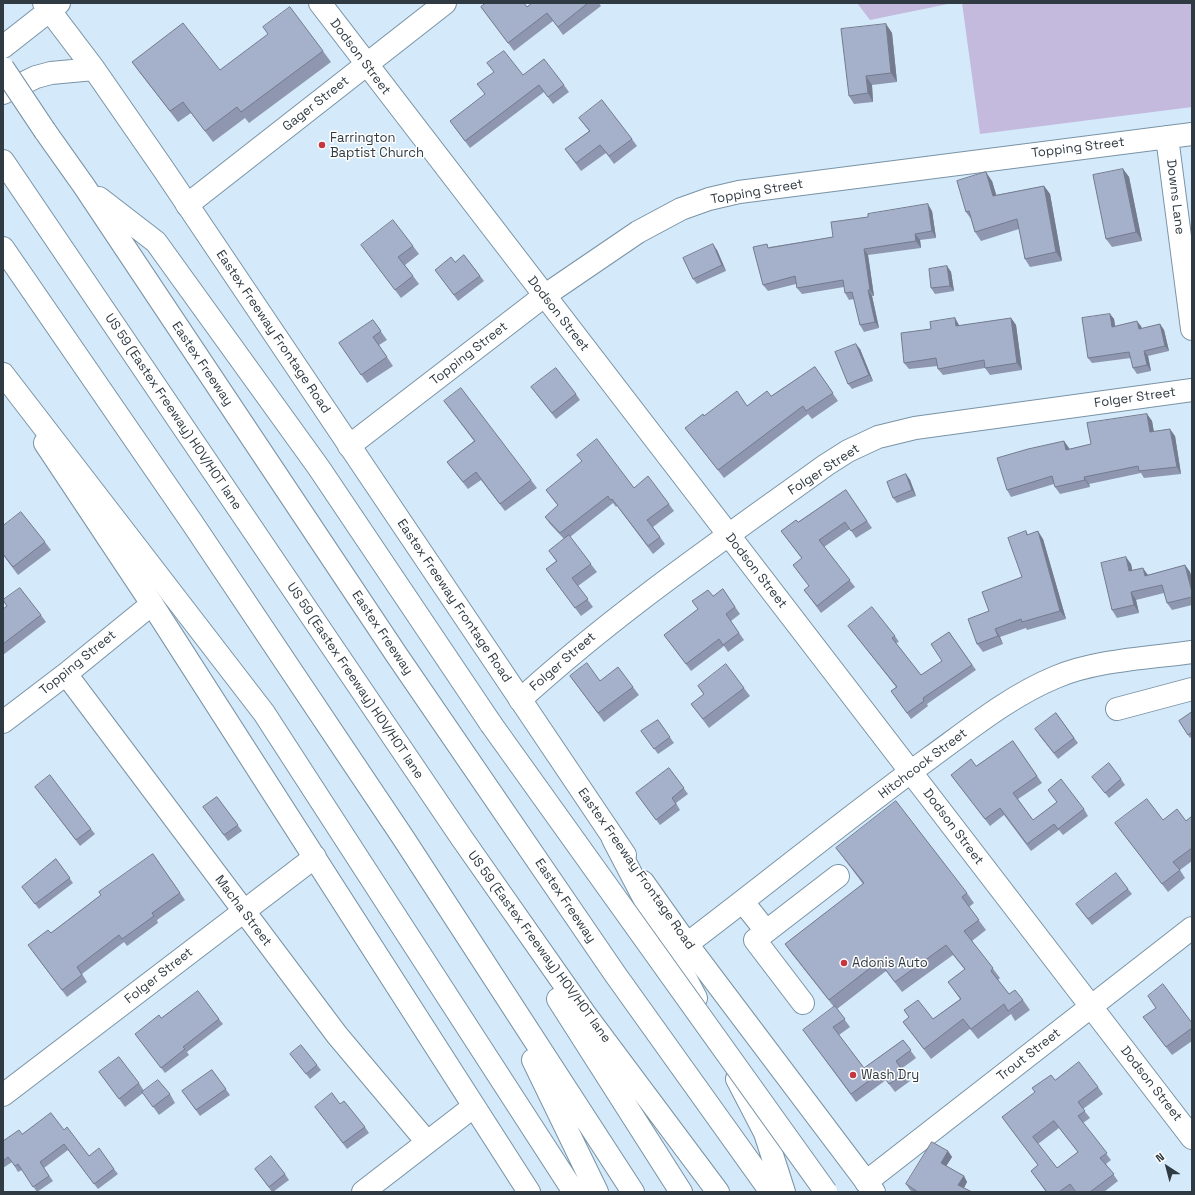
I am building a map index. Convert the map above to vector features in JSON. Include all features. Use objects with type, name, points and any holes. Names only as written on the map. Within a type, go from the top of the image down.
[{"type":"main road","name":"Dodson Street","points":[[320,3],[366,65],[1192,1138]]},
{"type":"main road","name":"Gager Street","points":[[187,205],[445,3]]},
{"type":"main road","points":[[3,47],[51,5]]},
{"type":"main road","name":"Eastex Freeway Frontage Road","points":[[51,5],[613,838],[687,944],[870,1187]]},
{"type":"main road","name":"Eastex Freeway","points":[[3,68],[84,186],[396,654],[615,974],[771,1192]]},
{"type":"main road","points":[[3,93],[36,77],[51,73],[94,70]]},
{"type":"main road","name":"Topping Street","points":[[349,446],[544,296],[655,222],[681,209],[709,199],[739,192],[978,160],[1192,134]]},
{"type":"main road","name":"Downs Lane","points":[[1167,137],[1192,329]]},
{"type":"main road","name":"US 59 (Eastex Freeway) HOV/HOT lane","points":[[5,164],[461,837],[585,1014],[718,1192]]},
{"type":"main road","points":[[84,186],[156,242],[319,468],[491,724],[826,1192]]},
{"type":"main road","points":[[3,248],[193,524],[404,839],[633,1192]]},
{"type":"main road","points":[[3,374],[264,713],[574,1192]]},
{"type":"main road","points":[[3,380],[152,604],[315,856],[529,1192]]},
{"type":"main road","name":"Folger Street","points":[[520,700],[559,664],[616,618],[826,465],[848,451],[878,437],[915,428],[1192,390]]},
{"type":"main road","name":"Topping Street","points":[[3,722],[66,674],[152,604]]},
{"type":"main road","name":"Hitchcock Street","points":[[687,944],[911,772],[996,710],[1031,689],[1057,676],[1109,664],[1192,652]]},
{"type":"main road","name":"Macha Street","points":[[66,674],[337,1035],[427,1142]]},
{"type":"main road","points":[[1117,709],[1192,689]]},
{"type":"main road","points":[[461,837],[555,996],[681,1192]]},
{"type":"main road","points":[[613,838],[765,1133],[784,1192]]},
{"type":"main road","name":"Folger Street","points":[[3,1095],[315,856]]},
{"type":"main road","points":[[803,1003],[755,940],[838,876]]},
{"type":"main road","points":[[743,902],[766,931]]},
{"type":"main road","name":"Trout Street","points":[[870,1187],[1090,1006],[1192,928]]},
{"type":"main road","points":[[491,974],[597,1192]]},
{"type":"main road","points":[[585,1014],[707,1192]]},
{"type":"main road","points":[[601,1067],[693,1192]]},
{"type":"main road","points":[[363,1192],[473,1106]]},
{"type":"shaded area","points":[[857,3],[953,3],[870,20]]},
{"type":"shaded area","points":[[962,3],[1192,3],[1192,107],[980,134]]},
{"type":"building","points":[[486,3],[524,3],[527,7],[532,3],[588,3],[558,27],[547,13],[508,43],[481,7]]},
{"type":"building","points":[[290,7],[323,51],[241,112],[237,107],[205,131],[183,102],[170,111],[132,62],[183,23],[220,70],[268,34],[263,27]]},
{"type":"building","points":[[886,24],[891,73],[866,76],[868,93],[849,96],[841,29]]},
{"type":"building","points":[[504,51],[523,75],[544,59],[564,85],[548,97],[539,85],[465,141],[450,121],[485,94],[477,84],[494,72],[487,63]]},
{"type":"building","points":[[602,100],[632,139],[609,156],[600,145],[576,163],[565,149],[590,131],[579,118]]},
{"type":"building","points":[[1123,169],[1136,232],[1106,239],[1093,175]]},
{"type":"building","points":[[986,172],[993,196],[1044,186],[1056,252],[1025,259],[1017,219],[975,232],[969,211],[966,212],[957,181]]},
{"type":"building","points":[[928,204],[932,231],[915,234],[916,241],[864,249],[870,290],[868,290],[875,322],[860,325],[852,292],[845,293],[843,280],[797,288],[795,276],[763,285],[753,247],[767,244],[768,248],[833,237],[831,222],[868,217],[868,214]]},
{"type":"building","points":[[393,220],[413,246],[398,257],[413,276],[395,290],[361,245]]},
{"type":"building","points":[[713,244],[722,265],[693,279],[683,258]]},
{"type":"building","points":[[464,255],[480,276],[454,295],[435,270],[451,257],[455,262]]},
{"type":"building","points":[[947,266],[950,286],[931,288],[929,269]]},
{"type":"building","points":[[1110,314],[1112,327],[1137,321],[1139,329],[1160,324],[1165,346],[1144,351],[1147,365],[1133,368],[1129,352],[1088,358],[1082,318]]},
{"type":"building","points":[[955,318],[956,326],[1011,318],[1017,363],[985,368],[984,360],[938,369],[936,358],[904,363],[901,333],[931,329],[930,322]]},
{"type":"building","points":[[373,320],[381,331],[373,337],[387,357],[361,375],[339,343]]},
{"type":"building","points":[[856,344],[869,375],[848,384],[835,352]]},
{"type":"building","points":[[815,367],[833,393],[806,411],[803,406],[718,470],[685,428],[703,414],[704,416],[737,391],[747,406],[767,391],[771,396]]},
{"type":"building","points":[[556,368],[576,394],[552,413],[531,387]]},
{"type":"building","points":[[461,388],[531,480],[500,504],[476,472],[463,482],[447,462],[475,441],[444,401]]},
{"type":"building","points":[[1147,414],[1150,432],[1170,429],[1177,467],[1139,471],[1138,466],[1084,477],[1085,480],[1055,487],[1052,476],[1007,490],[997,458],[1064,441],[1066,450],[1091,444],[1087,423]]},
{"type":"building","points":[[597,439],[634,488],[648,476],[669,504],[647,520],[660,537],[648,546],[612,499],[610,500],[608,496],[560,533],[545,517],[558,505],[546,490],[582,461],[577,455]]},
{"type":"building","points":[[906,474],[912,490],[893,498],[887,482]]},
{"type":"building","points":[[846,490],[867,521],[851,531],[845,522],[819,540],[850,580],[817,606],[804,590],[809,586],[793,565],[802,558],[781,531],[796,520],[798,522]]},
{"type":"building","points":[[21,512],[45,542],[13,567],[3,554],[3,526]]},
{"type":"building","points":[[1026,531],[1027,535],[1038,531],[1060,611],[1022,622],[1021,619],[995,629],[998,636],[977,644],[968,619],[989,611],[982,592],[1022,577],[1008,538]]},
{"type":"building","points":[[569,535],[591,564],[572,578],[588,599],[575,608],[546,569],[557,561],[549,551]]},
{"type":"building","points":[[1126,557],[1129,571],[1143,568],[1145,576],[1185,565],[1192,597],[1167,603],[1162,585],[1131,592],[1134,605],[1112,610],[1101,563]]},
{"type":"building","points":[[20,588],[41,615],[3,644],[3,609],[7,606],[3,600]]},
{"type":"building","points":[[723,589],[735,607],[726,614],[739,633],[723,645],[719,639],[686,664],[664,635],[698,609],[692,601],[708,590],[713,596]]},
{"type":"building","points":[[872,607],[895,636],[892,638],[921,675],[942,661],[931,644],[949,632],[972,665],[923,698],[924,701],[907,713],[891,691],[897,687],[848,626]]},
{"type":"building","points":[[587,663],[600,681],[618,667],[633,687],[598,713],[570,676]]},
{"type":"building","points":[[726,664],[744,688],[703,719],[691,704],[704,694],[698,686]]},
{"type":"building","points":[[1192,712],[1192,732],[1188,735],[1179,721]]},
{"type":"building","points":[[1056,713],[1074,738],[1054,753],[1035,729]]},
{"type":"building","points":[[658,720],[670,737],[654,749],[641,731]]},
{"type":"building","points":[[1013,741],[1037,776],[1013,793],[1033,820],[1057,802],[1048,790],[1061,779],[1084,809],[1058,829],[1054,824],[1027,844],[1000,808],[985,819],[951,775],[971,759],[976,766]]},
{"type":"building","points":[[1109,763],[1121,779],[1105,793],[1092,777]]},
{"type":"building","points":[[669,768],[684,788],[672,798],[676,804],[656,820],[636,793]]},
{"type":"building","points":[[50,775],[91,829],[76,840],[35,787]]},
{"type":"building","points":[[217,797],[238,825],[224,835],[203,807]]},
{"type":"building","points":[[1147,799],[1163,820],[1177,809],[1186,821],[1192,816],[1192,848],[1173,862],[1180,870],[1162,884],[1115,823]]},
{"type":"building","points":[[896,801],[967,893],[962,897],[979,920],[964,931],[993,968],[991,971],[1009,994],[1015,990],[1023,1000],[1008,1011],[1004,1004],[971,1029],[963,1019],[924,1049],[903,1022],[909,1017],[904,1010],[918,1000],[933,1019],[961,999],[948,982],[965,969],[946,945],[895,982],[879,961],[829,1000],[785,944],[864,883],[836,848]]},
{"type":"building","points":[[153,854],[180,893],[152,913],[154,916],[122,939],[119,935],[77,967],[82,975],[62,990],[28,945],[48,930],[51,933],[101,895],[99,892]]},
{"type":"building","points":[[56,859],[70,878],[35,904],[22,887]]},
{"type":"building","points":[[1116,873],[1128,889],[1088,919],[1076,904]]},
{"type":"building","points":[[1163,984],[1192,1023],[1192,1028],[1166,1047],[1143,1017],[1156,1008],[1148,996]]},
{"type":"building","points":[[198,991],[219,1019],[183,1047],[185,1049],[161,1068],[135,1034],[159,1015],[161,1018]]},
{"type":"building","points":[[835,1006],[845,1019],[833,1027],[864,1068],[903,1040],[911,1050],[896,1061],[905,1074],[889,1084],[881,1072],[851,1094],[803,1030]]},
{"type":"building","points":[[301,1045],[317,1065],[306,1074],[290,1054]]},
{"type":"building","points":[[119,1057],[139,1083],[119,1099],[99,1072]]},
{"type":"building","points":[[1079,1062],[1098,1087],[1078,1102],[1085,1111],[1078,1116],[1107,1153],[1100,1158],[1114,1174],[1090,1192],[1076,1192],[1070,1184],[1059,1192],[1047,1192],[1031,1171],[1038,1165],[1002,1117],[1035,1092],[1032,1088],[1051,1075],[1055,1080]],"holes":[[[1054,1121],[1078,1152],[1057,1168],[1033,1137]]]},
{"type":"building","points":[[212,1070],[226,1089],[196,1110],[182,1091]]},
{"type":"building","points":[[158,1080],[170,1094],[153,1107],[142,1092]]},
{"type":"building","points":[[332,1093],[340,1104],[344,1101],[365,1127],[343,1143],[315,1107]]},
{"type":"building","points":[[51,1113],[64,1130],[67,1127],[89,1156],[99,1148],[114,1169],[94,1184],[64,1144],[40,1162],[49,1176],[33,1187],[18,1164],[15,1166],[8,1157],[3,1161],[3,1141],[19,1130],[22,1134]]},
{"type":"building","points":[[932,1142],[948,1151],[941,1163],[964,1176],[958,1185],[972,1192],[918,1192],[906,1184]]},
{"type":"building","points":[[271,1156],[285,1174],[269,1187],[255,1169]]},
{"type":"place","name":"Farrington Baptist Church","points":[[322,145]]},
{"type":"place","name":"Adonis Auto","points":[[844,963]]},
{"type":"place","name":"Wash Dry","points":[[853,1075]]}]
